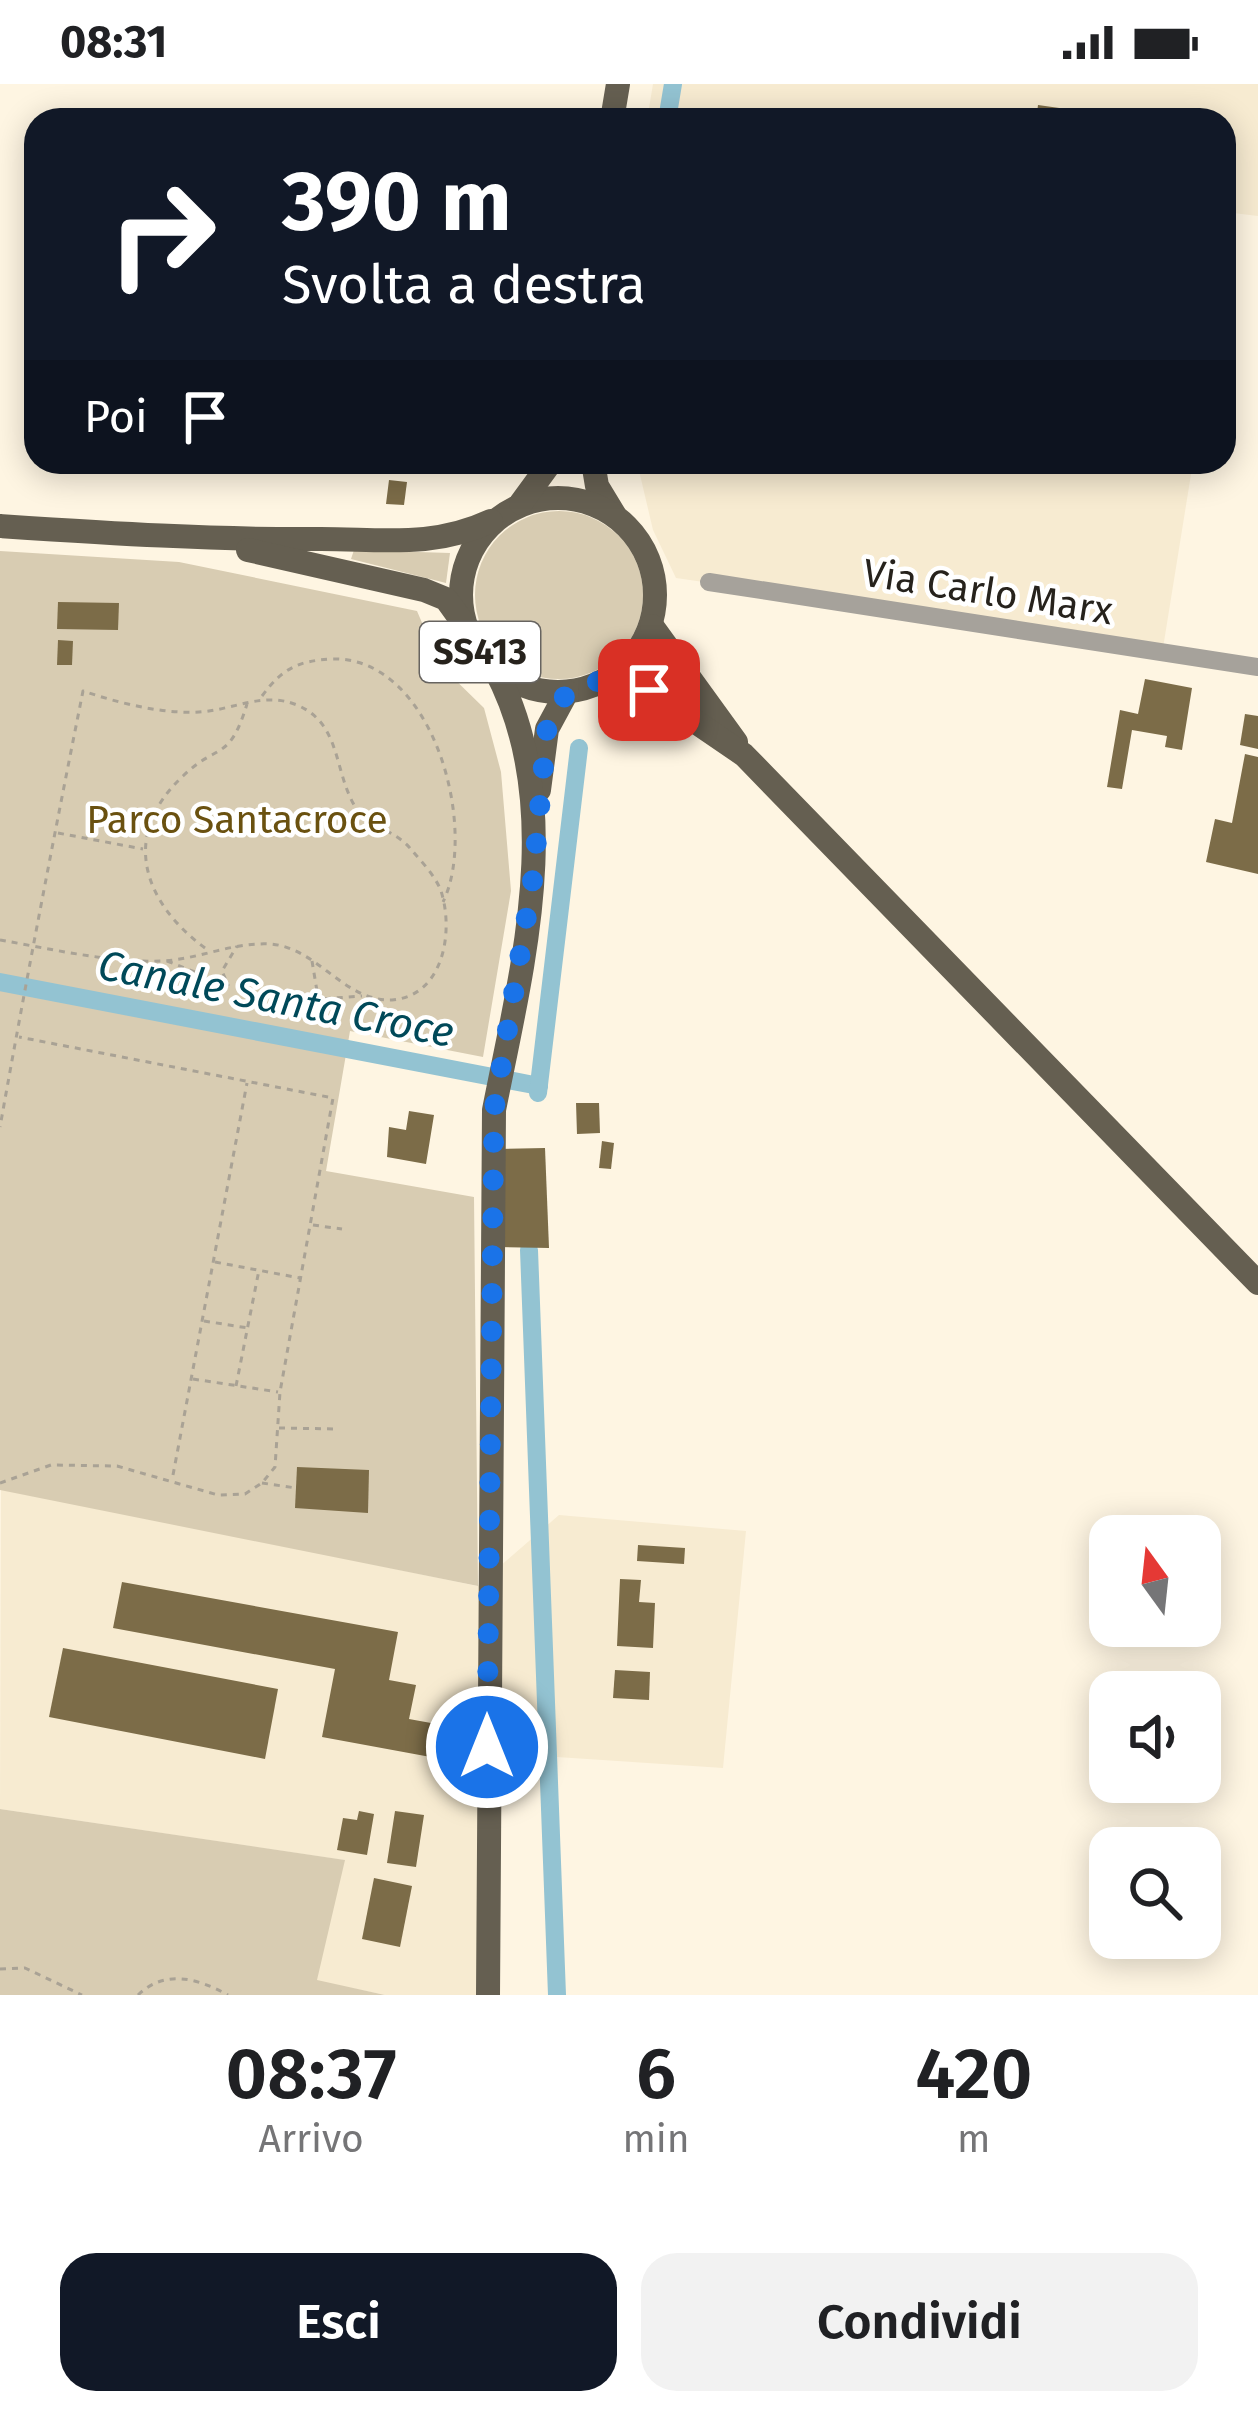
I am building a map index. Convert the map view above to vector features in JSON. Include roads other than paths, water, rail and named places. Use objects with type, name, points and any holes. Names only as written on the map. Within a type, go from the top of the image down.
[{"type":"main road","points":[[497,519],[538,486],[544,474]]},
{"type":"main road","points":[[595,474],[597,486],[637,537],[651,566],[652,626],[636,655],[611,677],[649,690],[744,754]]},
{"type":"main road","name":"SS413","points":[[0,526],[199,540],[410,543],[454,538],[531,501],[569,496],[616,516]]},
{"type":"main road","name":"SS413","points":[[470,634],[461,599],[466,563],[497,519]]},
{"type":"main road","name":"SS413","points":[[199,540],[424,590],[446,599],[495,669],[541,691],[567,692],[611,677]]},
{"type":"main road","points":[[652,626],[744,754],[1258,1283]]},
{"type":"main road","points":[[495,669],[515,706],[534,822]]},
{"type":"main road","points":[[488,1995],[494,1110],[533,878],[534,822],[547,729],[567,692]]},
{"type":"street","name":"Via Carlo Marx","points":[[709,582],[1258,667]]},
{"type":"waterway","points":[[669,108],[673,84]]},
{"type":"waterway","points":[[538,1093],[579,748]]},
{"type":"waterway","name":"Canale Santa Croce","points":[[0,982],[539,1086]]},
{"type":"waterway","points":[[529,1250],[557,1995]]},
{"type":"park label","name":"Parco Santacroce","points":[[237,820]]}]
